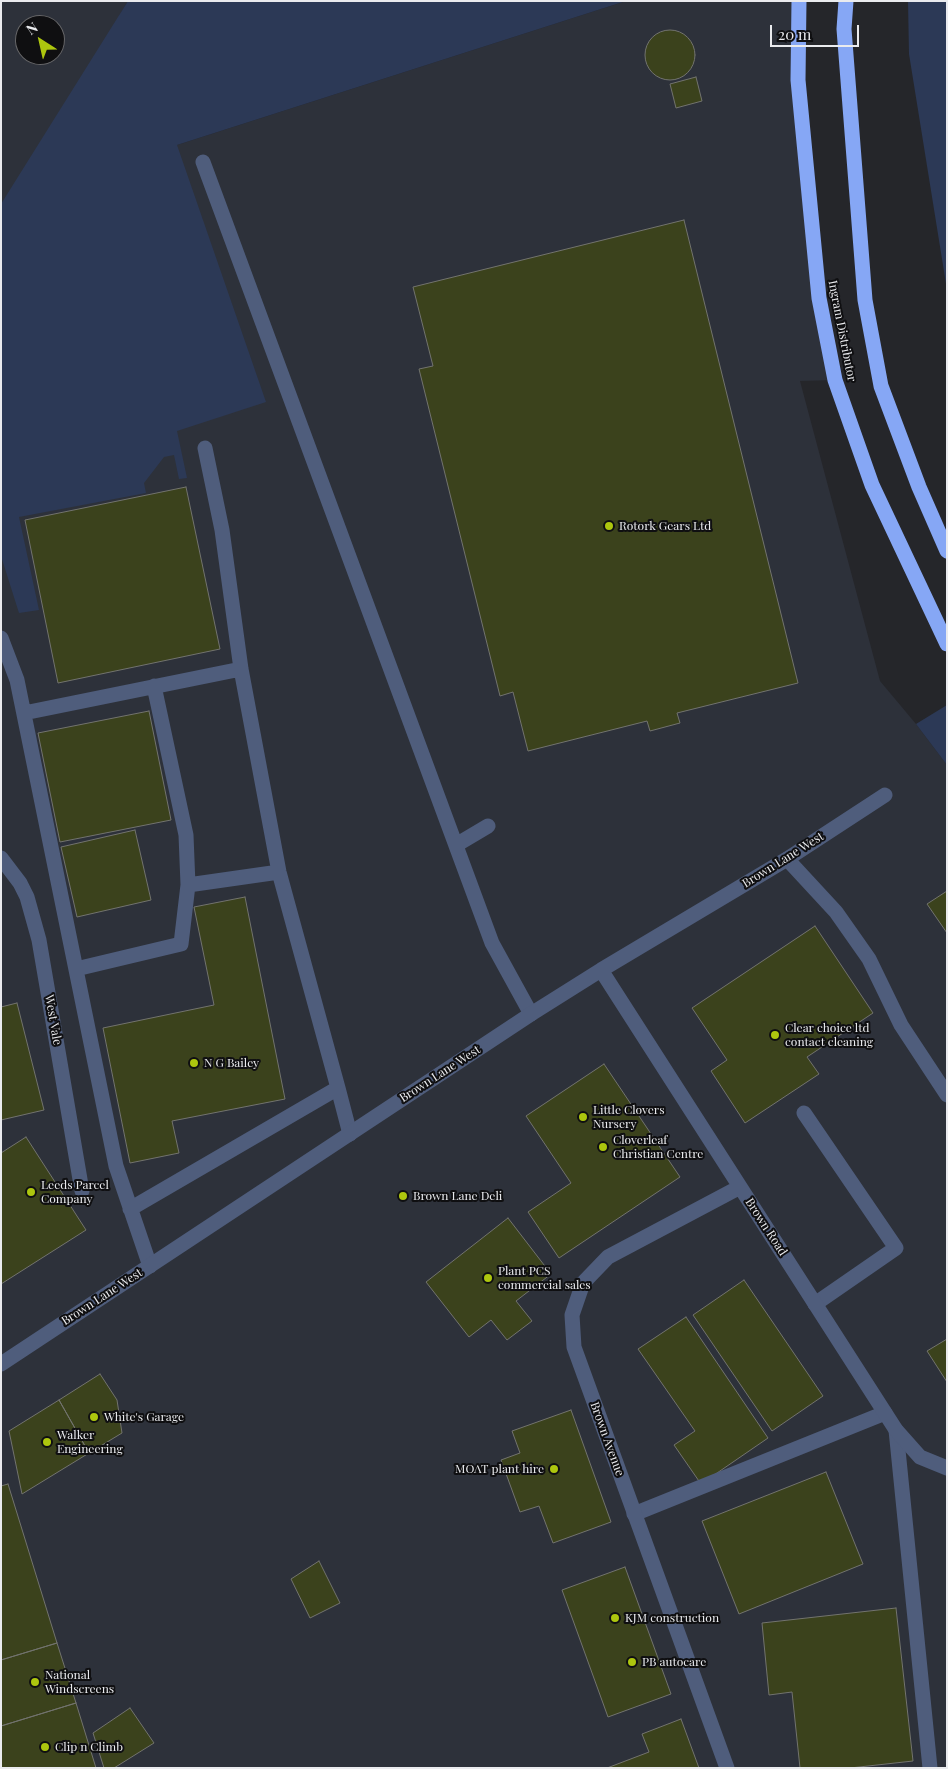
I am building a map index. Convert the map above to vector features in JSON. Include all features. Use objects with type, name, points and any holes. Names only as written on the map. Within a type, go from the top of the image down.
[{"type":"highway","name":"Ingram Distributor","points":[[799,1],[799,90],[819,298],[834,380],[872,485],[947,644]]},
{"type":"highway","points":[[846,1],[844,29],[865,300],[882,386],[919,487],[947,551]]},
{"type":"street","points":[[203,162],[492,943],[531,1014]]},
{"type":"street","points":[[205,448],[222,530],[241,669],[279,872],[350,1134]]},
{"type":"street","points":[[1,638],[17,680],[24,712],[116,1166],[150,1266]]},
{"type":"street","points":[[24,712],[241,669]]},
{"type":"street","points":[[76,969],[181,944],[188,885],[186,834],[154,686]]},
{"type":"street","name":"Brown Lane West","points":[[1,1364],[531,1014],[787,859],[885,795]]},
{"type":"street","points":[[456,845],[488,826]]},
{"type":"street","name":"West Vale","points":[[1,858],[20,883],[39,940],[82,1191]]},
{"type":"street","points":[[787,859],[836,912],[869,959],[901,1025],[947,1095]]},
{"type":"street","points":[[188,885],[279,872]]},
{"type":"street","name":"Brown Road","points":[[601,970],[896,1430],[920,1457],[947,1468]]},
{"type":"street","points":[[130,1209],[338,1088]]},
{"type":"street","points":[[804,1114],[896,1248],[816,1304]]},
{"type":"street","name":"Brown Avenue","points":[[727,1768],[574,1346],[572,1315],[583,1283],[608,1257],[740,1187]]},
{"type":"street","points":[[634,1514],[885,1414]]},
{"type":"street","points":[[896,1430],[930,1768]]},
{"type":"shaded area","points":[[1,1],[128,1],[119,16],[177,145],[626,1],[799,1],[798,80],[835,380],[800,381],[880,681],[947,765],[947,1768],[1,1768]]},
{"type":"shaded area","points":[[128,1],[626,1],[177,145],[266,402],[177,431],[187,478],[179,479],[174,455],[164,457],[144,483],[146,493],[19,517],[39,610],[19,613],[1,556],[1,204]]},
{"type":"shaded area","points":[[908,1],[947,1],[947,290],[909,54]]},
{"type":"shaded area","points":[[947,705],[947,765],[916,724]]},
{"type":"building","points":[[665,30],[675,30],[688,37],[695,50],[695,60],[688,73],[675,80],[665,80],[656,76],[649,69],[645,60],[645,50],[649,41],[656,34]]},
{"type":"building","points":[[696,77],[702,101],[676,108],[670,84]]},
{"type":"building","name":"Rotork Gears Ltd","points":[[684,220],[798,683],[677,713],[680,723],[650,731],[647,721],[528,751],[513,692],[500,696],[419,369],[433,366],[413,287]]},
{"type":"building","points":[[186,487],[220,649],[58,683],[25,520]]},
{"type":"building","points":[[149,711],[171,820],[60,842],[38,733]]},
{"type":"building","points":[[135,830],[151,900],[77,917],[61,847]]},
{"type":"building","points":[[947,891],[947,933],[927,904]]},
{"type":"building","name":"N G Bailey","points":[[245,897],[285,1099],[172,1121],[179,1153],[130,1163],[103,1028],[214,1005],[194,907]]},
{"type":"building","name":"Clear choice ltd contact cleaning","points":[[815,926],[873,1013],[807,1057],[819,1074],[745,1123],[711,1071],[727,1060],[692,1008]]},
{"type":"building","points":[[17,1003],[44,1110],[1,1120],[1,1007]]},
{"type":"building","name":"Cloverleaf Christian Centre","points":[[604,1064],[680,1177],[559,1258],[528,1212],[571,1183],[526,1116]]},
{"type":"building","name":"Leeds Parcel Company","points":[[26,1137],[86,1230],[1,1284],[1,1153]]},
{"type":"building","name":"Plant PCS commercial sales","points":[[508,1218],[551,1274],[516,1301],[532,1321],[507,1340],[491,1320],[469,1337],[426,1282]]},
{"type":"building","points":[[744,1280],[823,1396],[772,1431],[693,1315]]},
{"type":"building","points":[[686,1317],[768,1438],[701,1484],[674,1445],[695,1431],[638,1349]]},
{"type":"building","points":[[947,1339],[947,1382],[927,1351]]},
{"type":"building","name":"White's Garage","points":[[100,1374],[117,1400],[122,1433],[89,1453],[59,1400]]},
{"type":"building","name":"Walker Engineering","points":[[59,1400],[89,1453],[22,1494],[9,1431]]},
{"type":"building","points":[[571,1410],[611,1522],[553,1543],[539,1506],[520,1512],[501,1460],[520,1453],[512,1431]]},
{"type":"building","points":[[826,1472],[863,1564],[739,1614],[702,1521]]},
{"type":"building","points":[[8,1484],[57,1643],[1,1660],[1,1486]]},
{"type":"building","points":[[319,1561],[340,1603],[310,1618],[291,1579]]},
{"type":"building","points":[[625,1567],[671,1694],[608,1717],[562,1590]]},
{"type":"building","points":[[896,1608],[913,1761],[850,1768],[800,1768],[792,1692],[769,1695],[762,1623]]},
{"type":"building","name":"National Windscreens","points":[[57,1643],[76,1703],[1,1726],[1,1660]]},
{"type":"building","name":"Clip n Climb","points":[[76,1703],[96,1768],[1,1768],[1,1726]]},
{"type":"building","points":[[130,1708],[154,1743],[114,1768],[104,1768],[93,1733]]},
{"type":"building","points":[[681,1719],[699,1768],[607,1768],[649,1752],[642,1734]]},
{"type":"place","name":"Rotork Gears Ltd","points":[[609,526]]},
{"type":"place","name":"Clear choice ltd contact cleaning","points":[[775,1035]]},
{"type":"place","name":"N G Bailey","points":[[194,1063]]},
{"type":"place","name":"Little Clovers Nursery","points":[[583,1117]]},
{"type":"place","name":"Cloverleaf Christian Centre","points":[[603,1147]]},
{"type":"place","name":"Leeds Parcel Company","points":[[31,1192]]},
{"type":"place","name":"Brown Lane Deli","points":[[403,1196]]},
{"type":"place","name":"Plant PCS commercial sales","points":[[488,1278]]},
{"type":"place","name":"White's Garage","points":[[94,1417]]},
{"type":"place","name":"Walker Engineering","points":[[47,1442]]},
{"type":"place","name":"MOAT plant hire","points":[[554,1469]]},
{"type":"place","name":"KJM construction","points":[[615,1618]]},
{"type":"place","name":"PB autocare","points":[[632,1662]]},
{"type":"place","name":"National Windscreens","points":[[35,1682]]},
{"type":"place","name":"Clip n Climb","points":[[45,1747]]}]
